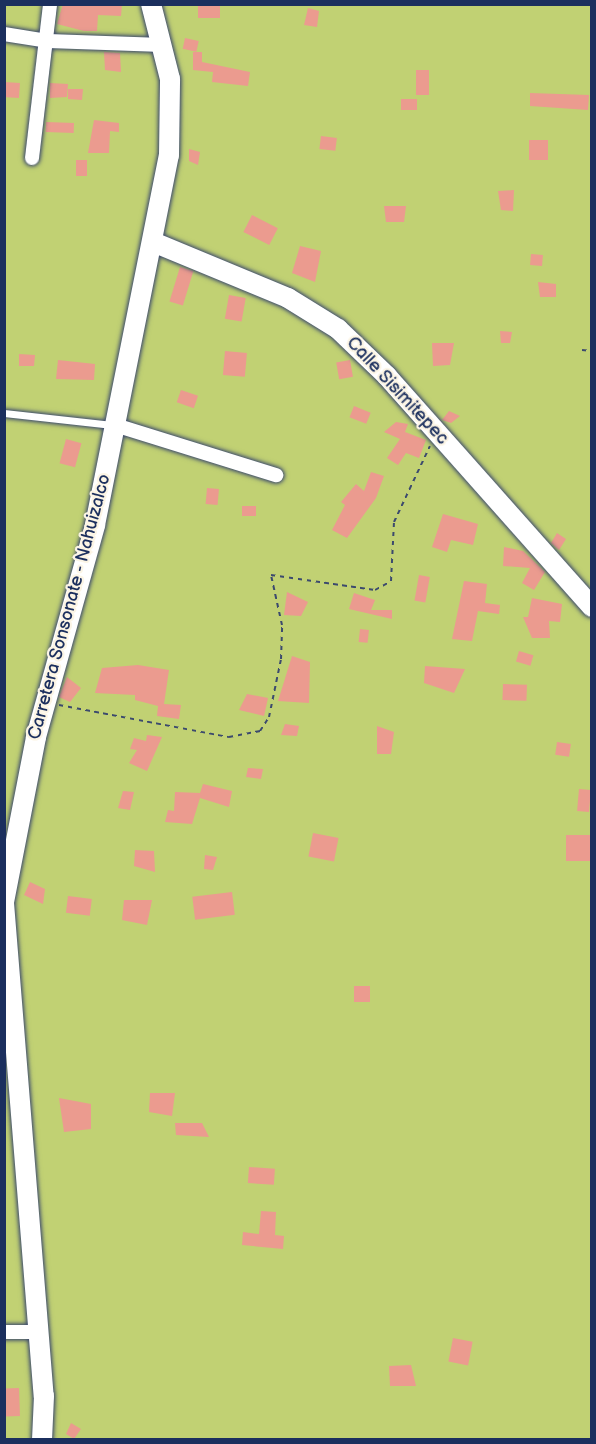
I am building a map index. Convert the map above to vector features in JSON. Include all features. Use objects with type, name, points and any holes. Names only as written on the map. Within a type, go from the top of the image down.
[{"type":"street","points":[[32,158],[48,41],[50,4]]},
{"type":"street","name":"Carretera Sonsonate - Nahuizalco","points":[[42,1440],[38,1332],[4,902],[45,702],[93,536],[153,242],[171,124],[163,45],[151,4]]},
{"type":"street","points":[[4,34],[48,41],[163,45]]},
{"type":"street","name":"Calle Sisimitepec","points":[[153,242],[322,317],[369,357],[591,607]]},
{"type":"street","points":[[115,425],[276,475]]},
{"type":"street","points":[[4,1332],[38,1332]]},
{"type":"lane","points":[[4,413],[115,425]]},
{"type":"path","points":[[582,350],[591,351]]},
{"type":"path","points":[[45,702],[229,738],[260,731],[269,717],[281,659],[282,625],[271,575],[375,590],[391,581],[394,522],[436,432]]},
{"type":"green space","points":[[5,5],[591,5],[591,1439],[5,1439]]},
{"type":"building","points":[[63,4],[122,4],[121,16],[98,15],[97,31],[84,31],[57,24]]},
{"type":"building","points":[[198,4],[220,4],[220,18],[198,18]]},
{"type":"building","points":[[308,8],[319,11],[317,27],[304,25]]},
{"type":"building","points":[[185,38],[199,41],[196,52],[183,49]]},
{"type":"building","points":[[104,52],[120,53],[121,72],[105,70]]},
{"type":"building","points":[[193,52],[202,52],[202,62],[250,72],[248,86],[212,82],[213,72],[193,70]]},
{"type":"building","points":[[416,70],[429,70],[429,95],[416,95]]},
{"type":"building","points":[[4,82],[20,83],[19,98],[4,97]]},
{"type":"building","points":[[50,83],[68,84],[67,97],[50,98]]},
{"type":"building","points":[[68,89],[83,89],[82,100],[68,99]]},
{"type":"building","points":[[530,93],[589,95],[588,110],[530,106]]},
{"type":"building","points":[[401,99],[417,99],[417,110],[401,110]]},
{"type":"building","points":[[94,120],[119,123],[119,132],[110,131],[109,153],[88,153]]},
{"type":"building","points":[[46,122],[74,123],[74,133],[46,132]]},
{"type":"building","points":[[321,136],[337,138],[335,151],[319,149]]},
{"type":"building","points":[[529,140],[548,140],[548,160],[529,160]]},
{"type":"building","points":[[189,149],[200,152],[198,165],[189,161]]},
{"type":"building","points":[[76,160],[87,160],[87,176],[76,176]]},
{"type":"building","points":[[514,190],[513,211],[501,210],[498,191]]},
{"type":"building","points":[[384,206],[406,206],[404,222],[386,222]]},
{"type":"building","points":[[252,215],[278,228],[269,245],[243,232]]},
{"type":"building","points":[[300,246],[321,251],[315,282],[292,273]]},
{"type":"building","points":[[531,254],[543,255],[542,266],[530,265]]},
{"type":"building","points":[[180,267],[193,271],[183,306],[169,301]]},
{"type":"building","points":[[538,282],[556,284],[556,297],[540,297]]},
{"type":"building","points":[[229,295],[246,298],[242,322],[225,319]]},
{"type":"building","points":[[500,331],[512,332],[510,343],[501,343]]},
{"type":"building","points":[[432,343],[454,343],[450,365],[433,366]]},
{"type":"building","points":[[225,351],[247,353],[245,377],[223,375]]},
{"type":"building","points":[[19,354],[35,355],[34,366],[19,366]]},
{"type":"building","points":[[58,360],[95,364],[94,380],[56,379]]},
{"type":"building","points":[[350,360],[353,377],[339,379],[336,362]]},
{"type":"building","points":[[181,390],[198,396],[194,408],[177,402]]},
{"type":"building","points":[[354,406],[371,413],[366,424],[350,417]]},
{"type":"building","points":[[449,411],[460,416],[451,423],[442,420]]},
{"type":"building","points":[[396,422],[408,424],[405,432],[426,440],[419,458],[406,453],[398,465],[387,458],[400,439],[384,432]]},
{"type":"building","points":[[66,439],[81,443],[75,467],[60,463]]},
{"type":"building","points":[[371,472],[384,476],[376,498],[347,538],[332,530],[345,505],[341,502],[356,484],[364,491]]},
{"type":"building","points":[[207,488],[219,489],[218,505],[206,504]]},
{"type":"building","points":[[242,506],[256,506],[256,516],[242,516]]},
{"type":"building","points":[[443,514],[478,524],[473,545],[451,540],[447,552],[432,547]]},
{"type":"building","points":[[557,533],[566,539],[559,550],[551,543]]},
{"type":"building","points":[[504,547],[523,551],[545,572],[534,590],[522,583],[530,568],[503,566]]},
{"type":"building","points":[[419,575],[430,577],[425,603],[414,601]]},
{"type":"building","points":[[464,581],[487,584],[485,603],[500,605],[499,614],[478,611],[472,641],[452,639]]},
{"type":"building","points":[[287,592],[308,602],[301,616],[284,615]]},
{"type":"building","points":[[354,593],[375,600],[371,610],[392,610],[392,619],[349,609]]},
{"type":"building","points":[[532,598],[562,604],[560,622],[549,621],[550,638],[532,638],[523,617],[528,617]]},
{"type":"building","points":[[360,629],[369,630],[368,643],[359,642]]},
{"type":"building","points":[[519,651],[533,655],[530,666],[516,662]]},
{"type":"building","points":[[292,656],[310,662],[309,703],[278,701]]},
{"type":"building","points":[[138,665],[169,670],[164,704],[181,705],[179,719],[157,716],[158,706],[135,700],[135,695],[95,693],[102,668]]},
{"type":"building","points":[[425,666],[465,669],[454,693],[424,683]]},
{"type":"building","points":[[67,677],[81,688],[70,702],[59,697]]},
{"type":"building","points":[[503,684],[527,685],[526,701],[502,700]]},
{"type":"building","points":[[247,694],[268,698],[264,716],[239,710]]},
{"type":"building","points":[[285,724],[299,726],[297,736],[281,735]]},
{"type":"building","points":[[377,726],[394,732],[391,754],[377,754]]},
{"type":"building","points":[[147,735],[162,737],[147,771],[129,763],[137,750],[130,749],[134,738],[146,741]]},
{"type":"building","points":[[557,742],[571,744],[569,757],[555,755]]},
{"type":"building","points":[[248,768],[263,769],[261,779],[246,777]]},
{"type":"building","points":[[203,784],[232,791],[229,807],[200,798],[192,824],[165,822],[168,810],[174,811],[175,792],[200,793]]},
{"type":"building","points":[[579,789],[591,790],[589,812],[577,811]]},
{"type":"building","points":[[123,791],[134,792],[130,810],[118,808]]},
{"type":"building","points":[[313,833],[339,838],[334,862],[308,857]]},
{"type":"building","points":[[566,835],[591,835],[591,861],[566,861]]},
{"type":"building","points":[[135,850],[154,851],[155,872],[134,866]]},
{"type":"building","points":[[205,855],[217,857],[213,870],[204,869]]},
{"type":"building","points":[[30,882],[45,889],[43,904],[24,895]]},
{"type":"building","points":[[232,892],[235,915],[195,920],[192,897]]},
{"type":"building","points":[[68,896],[92,899],[90,916],[66,913]]},
{"type":"building","points":[[124,900],[152,900],[147,925],[122,920]]},
{"type":"building","points":[[354,986],[370,986],[370,1002],[354,1002]]},
{"type":"building","points":[[150,1093],[175,1093],[172,1116],[149,1112]]},
{"type":"building","points":[[59,1098],[91,1104],[91,1129],[64,1132]]},
{"type":"building","points":[[175,1123],[202,1123],[209,1137],[176,1135]]},
{"type":"building","points":[[249,1167],[275,1169],[274,1185],[248,1183]]},
{"type":"building","points":[[261,1211],[276,1212],[275,1235],[284,1236],[283,1249],[242,1245],[243,1232],[259,1234]]},
{"type":"building","points":[[453,1338],[473,1342],[468,1365],[448,1362]]},
{"type":"building","points":[[411,1365],[416,1386],[390,1386],[389,1366]]},
{"type":"building","points":[[19,1388],[20,1416],[5,1417],[4,1389]]},
{"type":"building","points":[[71,1423],[81,1429],[74,1439],[66,1434]]}]
